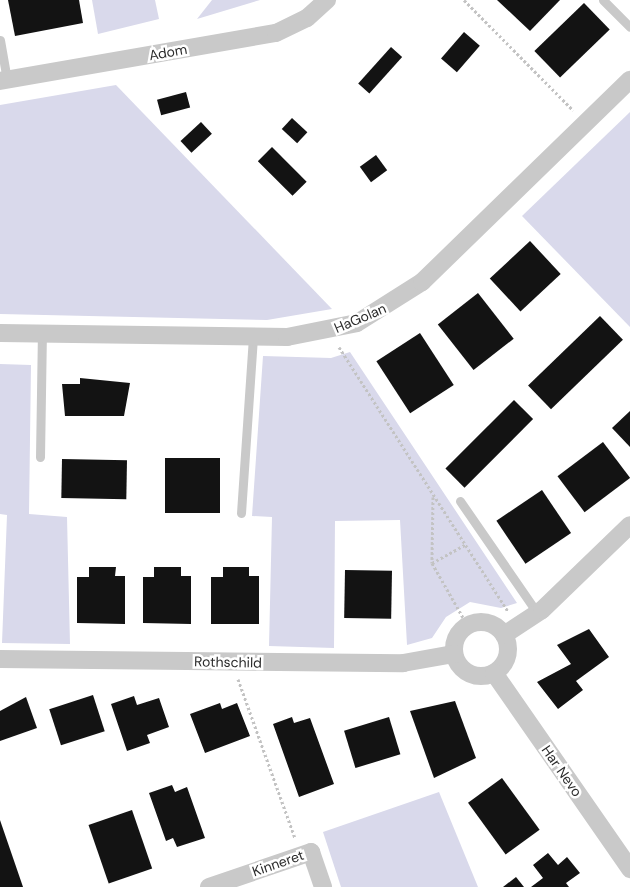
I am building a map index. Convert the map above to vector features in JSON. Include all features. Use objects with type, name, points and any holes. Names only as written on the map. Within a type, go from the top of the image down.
[{"type":"street","name":"Adom","points":[[4,80],[276,33],[307,18],[327,0]]},
{"type":"street","name":"HaGolan","points":[[0,333],[253,337],[330,331],[370,317],[410,293],[630,80]]},
{"type":"street","points":[[511,631],[508,654],[494,673],[469,674],[454,654],[457,638],[468,626],[489,624],[511,631],[538,614],[630,525]]},
{"type":"street","name":"Rothschild","points":[[0,659],[403,663],[454,654]]},
{"type":"street","name":"Har Nevo","points":[[494,673],[630,869]]},
{"type":"street","name":"Kinneret","points":[[209,887],[311,852],[323,887]]},
{"type":"lane","points":[[603,0],[630,27]]},
{"type":"lane","points":[[0,40],[4,80]]},
{"type":"lane","points":[[40,457],[42,334]]},
{"type":"lane","points":[[241,513],[253,337]]},
{"type":"lane","points":[[460,501],[538,614]]},
{"type":"path","points":[[464,0],[586,123]]},
{"type":"path","points":[[330,331],[465,545],[511,631]]},
{"type":"path","points":[[433,496],[432,563],[468,626]]},
{"type":"path","points":[[432,563],[465,545]]},
{"type":"path","points":[[232,662],[301,855]]},
{"type":"shaded area","points":[[92,0],[155,0],[159,19],[98,34]]},
{"type":"shaded area","points":[[212,0],[260,0],[197,19]]},
{"type":"shaded area","points":[[116,85],[332,309],[267,320],[0,314],[0,105]]},
{"type":"shaded area","points":[[630,112],[630,327],[522,216]]},
{"type":"shaded area","points":[[350,352],[517,603],[501,608],[470,602],[446,617],[432,638],[407,645],[400,520],[335,521],[334,648],[269,646],[272,517],[252,516],[263,356],[331,358]]},
{"type":"shaded area","points":[[0,364],[31,365],[29,514],[67,517],[70,644],[2,643],[7,515],[0,514]]},
{"type":"shaded area","points":[[439,792],[478,887],[341,887],[323,832]]},
{"type":"building","points":[[8,0],[79,0],[83,23],[15,36]]},
{"type":"building","points":[[497,0],[560,0],[530,31]]},
{"type":"building","points":[[584,3],[610,30],[560,78],[534,51]]},
{"type":"building","points":[[464,32],[480,46],[457,72],[441,58]]},
{"type":"building","points":[[391,47],[402,57],[369,93],[358,83]]},
{"type":"building","points":[[186,92],[190,107],[161,115],[157,100]]},
{"type":"building","points":[[292,118],[307,132],[297,143],[282,129]]},
{"type":"building","points":[[201,122],[212,134],[191,153],[181,141]]},
{"type":"building","points":[[272,147],[307,182],[293,196],[258,161]]},
{"type":"building","points":[[376,155],[387,170],[371,182],[360,167]]},
{"type":"building","points":[[530,241],[561,274],[520,311],[490,279]]},
{"type":"building","points":[[478,293],[514,339],[474,370],[438,324]]},
{"type":"building","points":[[600,316],[623,340],[551,409],[528,385]]},
{"type":"building","points":[[420,333],[454,385],[410,413],[376,361]]},
{"type":"building","points":[[80,378],[130,383],[124,416],[65,416],[62,384],[80,384]]},
{"type":"building","points":[[514,400],[533,419],[465,488],[445,469]]},
{"type":"building","points":[[630,411],[630,447],[612,428]]},
{"type":"building","points":[[603,442],[630,478],[585,512],[557,476]]},
{"type":"building","points":[[165,458],[220,458],[220,513],[165,513]]},
{"type":"building","points":[[62,459],[127,460],[126,499],[61,498]]},
{"type":"building","points":[[542,490],[571,533],[525,564],[496,521]]},
{"type":"building","points":[[89,567],[116,567],[115,576],[125,576],[125,624],[77,623],[77,577],[89,577]]},
{"type":"building","points":[[154,567],[181,567],[181,576],[191,576],[191,624],[143,623],[143,577],[154,577]]},
{"type":"building","points":[[223,567],[249,567],[249,576],[259,576],[259,624],[211,624],[211,577],[223,577]]},
{"type":"building","points":[[345,570],[392,571],[391,619],[344,618]]},
{"type":"building","points":[[589,629],[609,657],[576,681],[583,690],[558,709],[537,682],[571,664],[557,645]]},
{"type":"building","points":[[93,695],[105,731],[61,745],[49,709]]},
{"type":"building","points":[[134,696],[137,705],[159,698],[169,727],[147,735],[150,743],[127,751],[111,704]]},
{"type":"building","points":[[26,697],[37,728],[0,741],[0,711]]},
{"type":"building","points":[[455,701],[476,758],[434,778],[410,711]]},
{"type":"building","points":[[220,703],[222,709],[237,703],[250,736],[205,753],[190,714]]},
{"type":"building","points":[[292,717],[294,723],[310,718],[334,784],[299,797],[273,724]]},
{"type":"building","points":[[389,717],[400,754],[355,768],[344,731]]},
{"type":"building","points":[[502,778],[540,830],[506,854],[468,803]]},
{"type":"building","points":[[172,785],[175,792],[187,787],[205,838],[177,847],[173,838],[166,841],[149,793]]},
{"type":"building","points":[[132,810],[152,869],[109,884],[89,825]]},
{"type":"building","points":[[0,820],[23,887],[0,887]]},
{"type":"building","points":[[548,853],[558,865],[567,857],[580,873],[566,883],[569,887],[531,887],[543,878],[533,865]]},
{"type":"building","points":[[516,877],[524,887],[503,887]]}]
